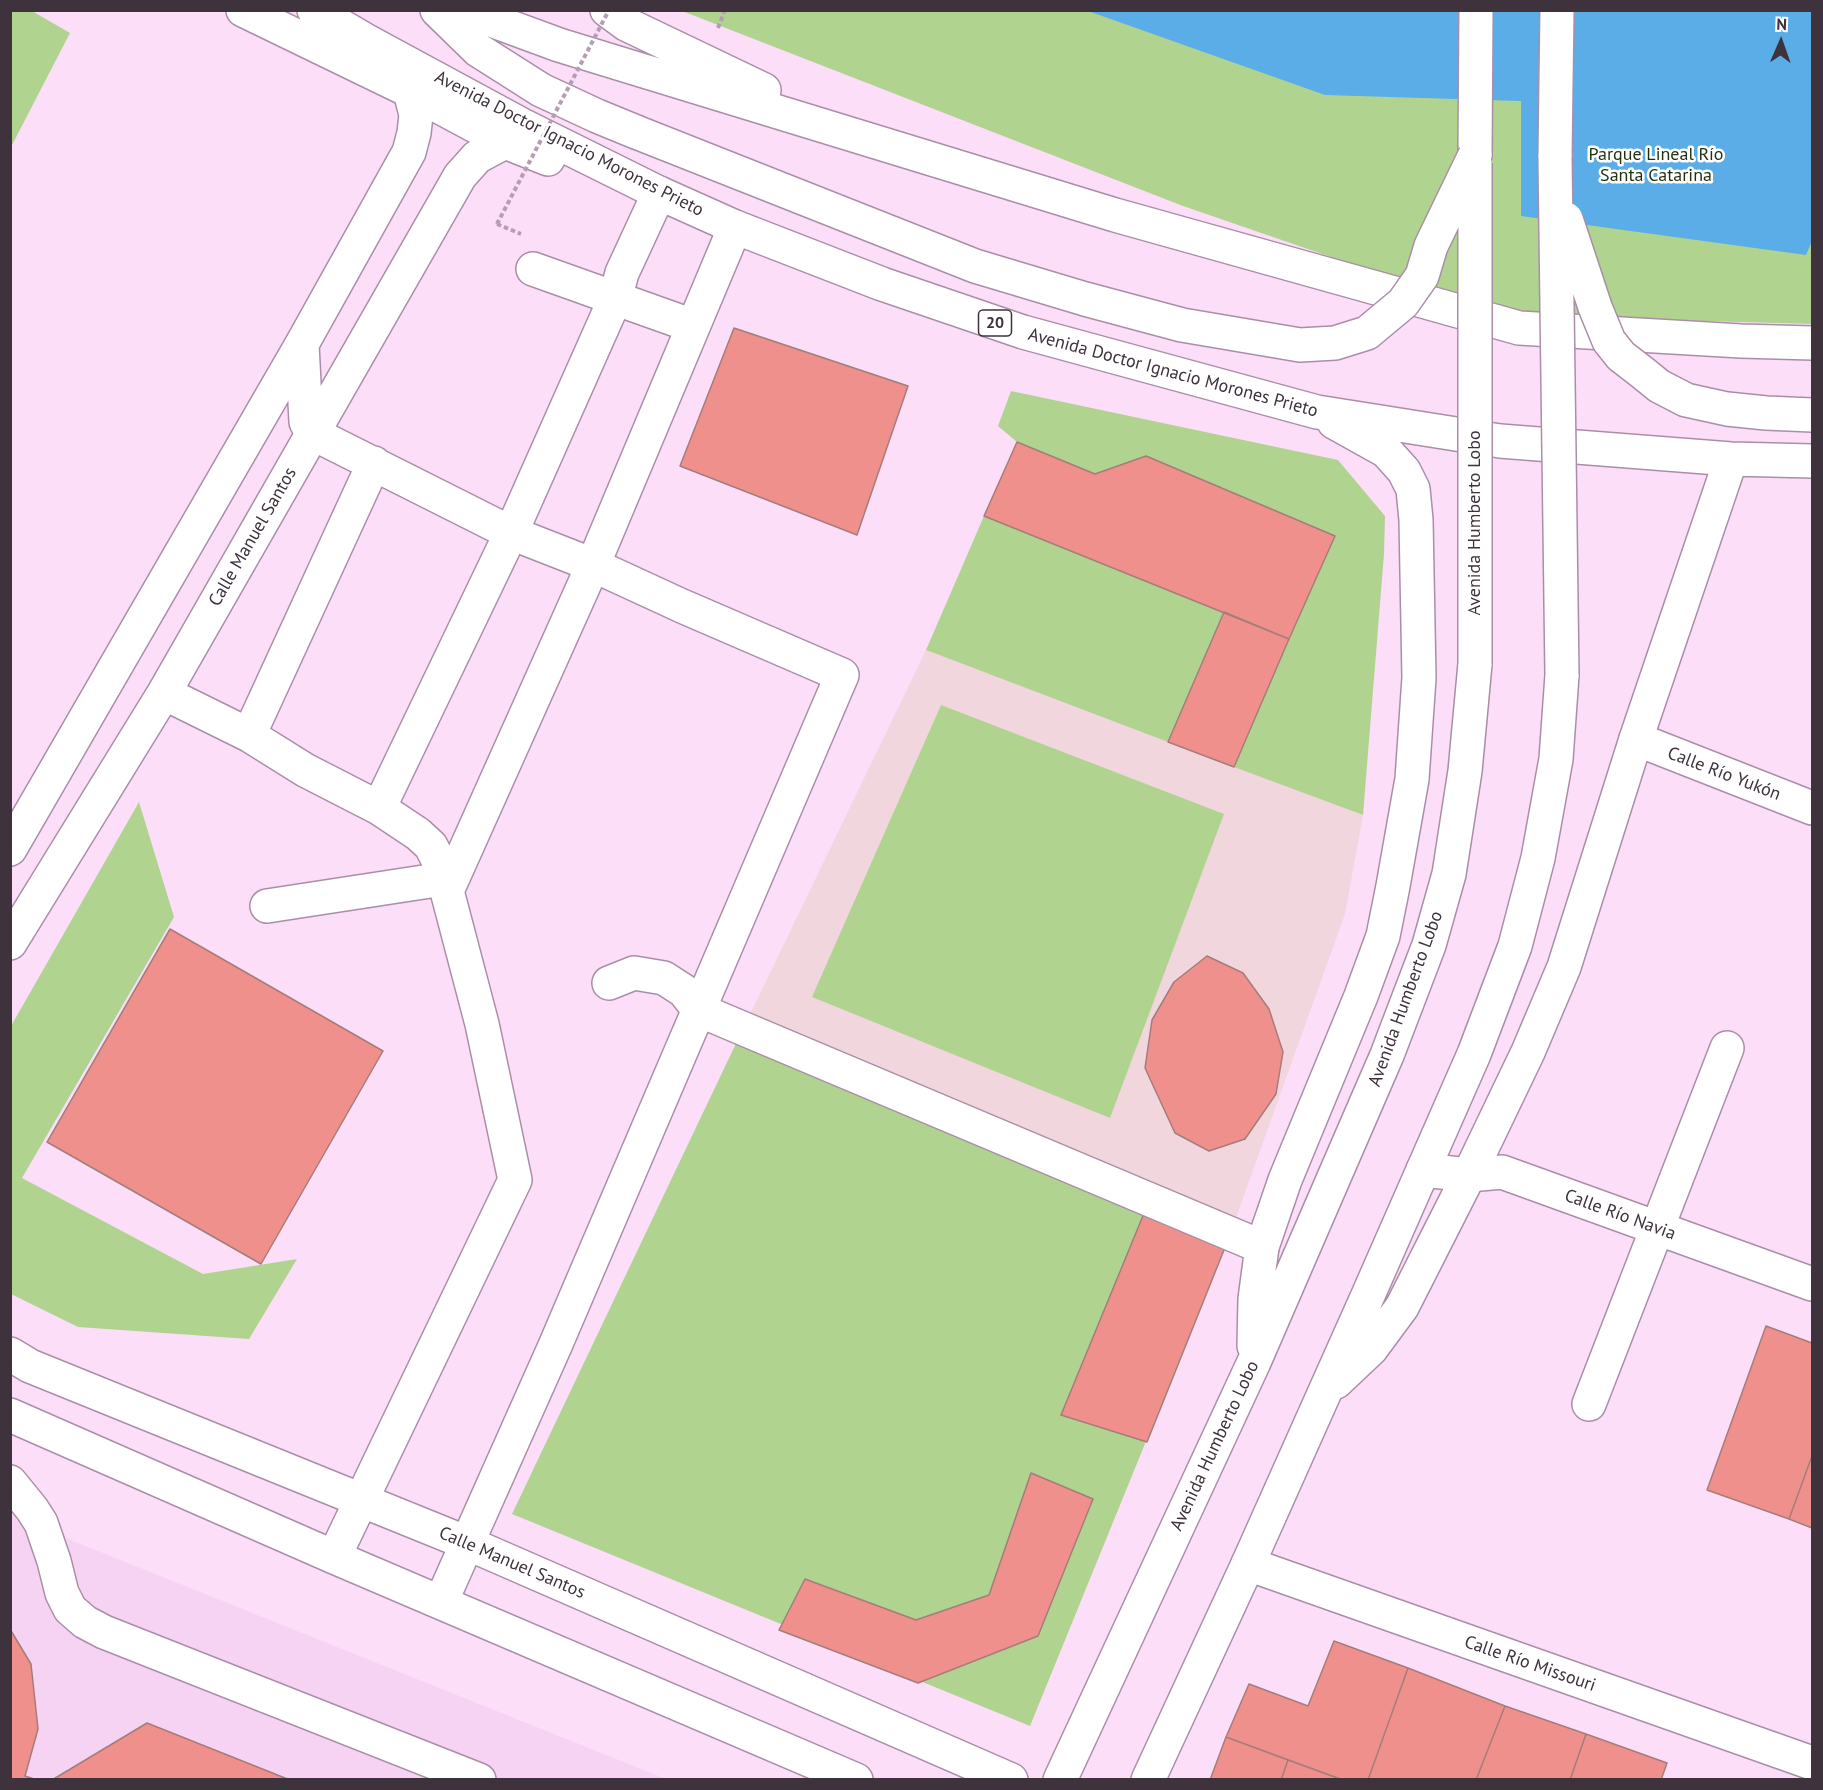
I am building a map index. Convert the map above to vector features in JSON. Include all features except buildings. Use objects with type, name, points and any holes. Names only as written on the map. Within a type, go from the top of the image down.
[{"type":"main road","points":[[243,10],[410,91],[505,142],[559,163],[646,187],[615,299],[511,533],[379,808]]},
{"type":"main road","name":"Avenida Doctor Ignacio Morones Prieto","points":[[314,10],[522,125],[646,187],[735,227],[882,284],[1023,332],[1317,412],[1500,441],[1731,459],[1812,461]]},
{"type":"main road","points":[[436,10],[478,50],[541,90],[636,132],[975,266],[1182,325],[1300,345],[1335,343],[1368,333],[1403,303],[1422,276],[1431,246],[1475,155]]},
{"type":"main road","points":[[464,10],[559,45],[1115,215],[1519,328],[1812,343]]},
{"type":"main road","points":[[591,10],[614,15],[880,143]]},
{"type":"main road","name":"Avenida Humberto Lobo","points":[[1060,1779],[1254,1362],[1387,1055],[1429,945],[1449,874],[1465,771],[1475,664],[1476,10]]},
{"type":"main road","points":[[1148,1779],[1326,1391],[1474,1054],[1515,946],[1538,858],[1556,759],[1562,675],[1555,157],[1557,10]]},
{"type":"main road","points":[[10,849],[302,344],[409,152],[416,115],[410,91]]},
{"type":"main road","name":"Calle Manuel Santos","points":[[10,943],[164,693],[459,176],[477,157],[505,142]]},
{"type":"main road","points":[[1555,157],[1571,235],[1608,341],[1621,356],[1659,386],[1686,400],[1727,410],[1812,415]]},
{"type":"main road","points":[[445,885],[593,565],[735,227]]},
{"type":"main road","points":[[533,269],[693,326]]},
{"type":"main road","points":[[302,344],[348,370]]},
{"type":"main road","points":[[302,344],[306,422],[312,433],[511,533],[593,565],[842,675],[555,1346],[441,1602]]},
{"type":"main road","points":[[1254,1362],[1255,1299],[1262,1247],[1285,1180],[1361,996],[1383,936],[1412,779],[1414,756],[1419,678],[1416,520],[1413,489],[1404,471],[1386,451],[1317,412]]},
{"type":"main road","points":[[1326,1391],[1371,1349],[1402,1307],[1528,1052],[1564,967],[1636,739],[1731,459]]},
{"type":"main road","points":[[249,735],[374,463]]},
{"type":"main road","points":[[164,693],[249,735],[305,770],[379,808],[418,834],[431,846],[439,862],[482,1024],[515,1180],[334,1557]]},
{"type":"main road","name":"Calle Río Yukón","points":[[1636,739],[1812,808]]},
{"type":"main road","points":[[267,906],[445,885]]},
{"type":"main road","points":[[609,983],[634,973],[664,978],[684,991],[699,1010],[1262,1247]]},
{"type":"main road","points":[[1589,1404],[1727,1048]]},
{"type":"main road","name":"Calle Río Navia","points":[[1423,1170],[1469,1175],[1502,1172],[1812,1284]]},
{"type":"main road","name":"Calle Manuel Santos","points":[[10,1354],[30,1366],[466,1543],[1011,1779]]},
{"type":"main road","points":[[10,1415],[334,1557],[856,1779]]},
{"type":"main road","points":[[10,1482],[41,1523],[62,1593],[70,1608],[85,1622],[104,1632],[479,1779]]},
{"type":"main road","name":"Calle Río Missouri","points":[[1248,1564],[1812,1763]]},
{"type":"path","points":[[497,224],[614,15]]},
{"type":"shaded area","points":[[926,650],[1363,815],[1345,914],[1228,1240],[740,1035]]},
{"type":"shaded area","points":[[11,1514],[48,1531],[666,1779],[11,1780]]},
{"type":"green space","points":[[11,10],[32,11],[70,33],[11,147]]},
{"type":"green space","name":"Parque Lineal Río Santa Catarina","points":[[682,11],[1812,11],[1812,324],[1665,320],[1529,312],[1444,296],[1183,206]]},
{"type":"green space","points":[[1011,391],[1338,460],[1385,516],[1363,815],[1234,767],[1334,536],[1146,456],[1095,474],[1017,442],[998,426]]},
{"type":"green space","points":[[984,516],[1224,612],[1168,742],[926,650]]},
{"type":"green space","points":[[941,705],[1224,814],[1110,1118],[812,997]]},
{"type":"green space","points":[[139,802],[174,917],[22,1178],[203,1274],[297,1259],[249,1339],[78,1327],[11,1294],[11,1026]]},
{"type":"green space","points":[[740,1035],[1228,1240],[1030,1726],[512,1514]]},
{"type":"water","points":[[1088,11],[1812,11],[1812,241],[1806,255],[1521,216],[1521,101],[1325,95]]}]
